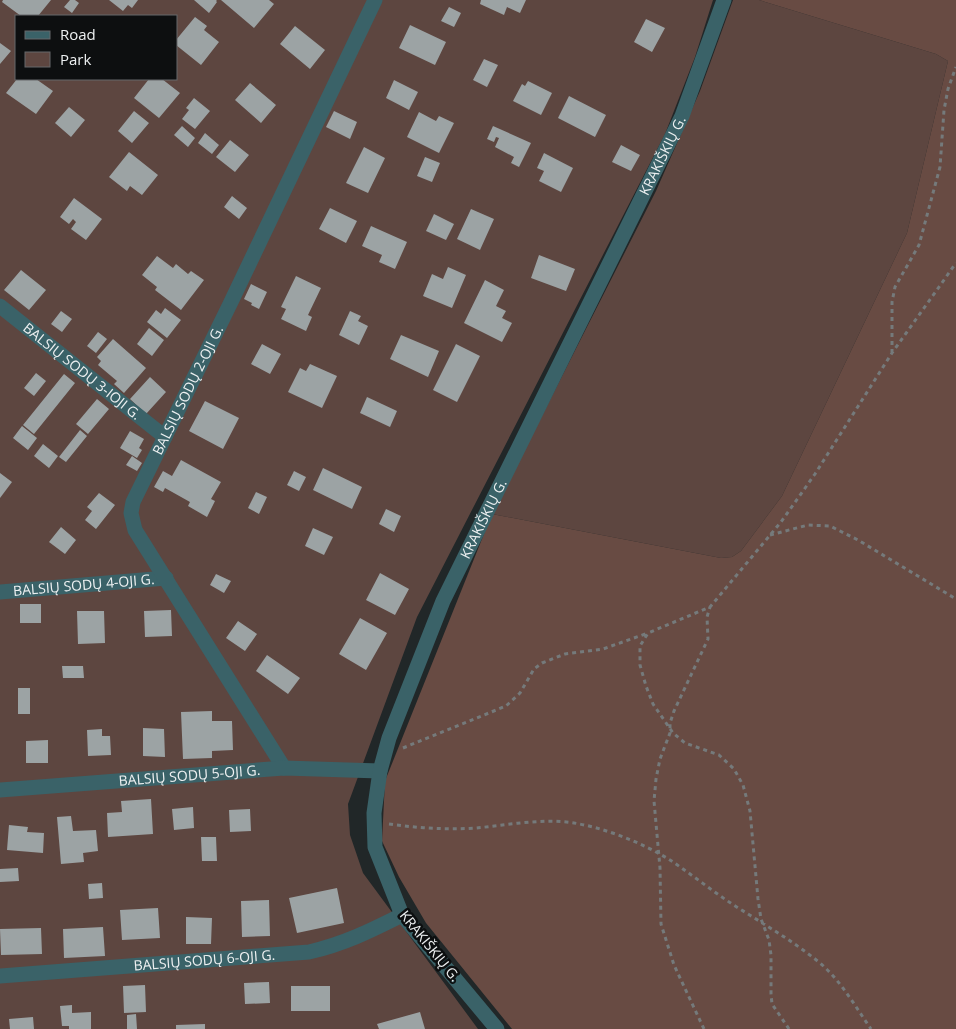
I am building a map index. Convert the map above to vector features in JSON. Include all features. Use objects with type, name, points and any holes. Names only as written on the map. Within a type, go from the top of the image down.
[{"type":"street","name":"BALSIŲ SODŲ 2-OJI G.","points":[[284,768],[135,530],[131,513],[133,502],[375,0]]},
{"type":"street","name":"KRAKIŠKIŲ G.","points":[[498,1029],[402,915],[375,847],[374,822],[380,771],[389,738],[443,601],[682,116],[724,0]]},
{"type":"street","name":"BALSIŲ SODŲ 3-IOJI G.","points":[[0,306],[165,437]]},
{"type":"street","name":"BALSIŲ SODŲ 4-OJI G.","points":[[0,592],[166,578]]},
{"type":"street","name":"BALSIŲ SODŲ 5-OJI G.","points":[[0,790],[284,768],[380,771]]},
{"type":"street","name":"BALSIŲ SODŲ 6-OJI G.","points":[[0,976],[309,952],[350,941],[402,915]]},
{"type":"path","points":[[892,353],[892,302],[895,288],[920,245],[940,167],[944,110],[948,89],[956,67]]},
{"type":"path","points":[[704,1029],[674,965],[661,924],[659,854],[654,801],[660,759],[670,730],[670,723],[708,638],[707,617],[710,607],[781,522],[815,474],[892,353],[956,263]]},
{"type":"path","points":[[770,535],[808,525],[830,526],[858,540],[956,599]]},
{"type":"path","points":[[384,756],[506,706],[520,693],[534,669],[542,662],[565,654],[603,649],[648,633],[710,607]]},
{"type":"path","points":[[648,633],[640,646],[640,665],[653,704],[672,733],[685,742],[719,755],[734,769],[743,785],[750,812],[758,899],[771,955],[772,1004],[790,1029]]},
{"type":"path","points":[[374,822],[449,829],[547,822],[573,823],[596,828],[645,846],[763,922],[820,964],[843,987],[871,1029]]},
{"type":"green space","points":[[0,0],[713,0],[695,57],[665,134],[417,617],[348,804],[350,835],[363,873],[478,1029],[0,1029]]},
{"type":"green space","points":[[733,0],[759,0],[936,54],[948,61],[907,233],[782,496],[741,551],[732,557],[721,558],[492,514],[656,191],[700,91]]},
{"type":"shaded area","points":[[759,0],[956,0],[956,1029],[512,1029],[426,923],[399,877],[382,841],[385,781],[492,514],[721,558],[732,557],[741,551],[782,496],[907,233],[948,61],[936,54]]},
{"type":"building","points":[[3,0],[51,0],[39,15],[20,15],[2,2]]},
{"type":"building","points":[[70,0],[75,0],[79,3],[72,13],[64,7]]},
{"type":"building","points":[[109,0],[138,0],[132,8],[128,5],[123,11]]},
{"type":"building","points":[[194,0],[217,0],[217,2],[209,13]]},
{"type":"building","points":[[221,0],[269,0],[274,4],[254,28]]},
{"type":"building","points":[[481,0],[526,0],[520,13],[507,7],[504,15],[480,4]]},
{"type":"building","points":[[449,7],[461,13],[454,27],[441,21]]},
{"type":"building","points":[[195,17],[207,26],[204,30],[219,42],[201,65],[178,47],[178,38]]},
{"type":"building","points":[[646,19],[665,28],[652,52],[634,42]]},
{"type":"building","points":[[410,25],[446,42],[435,65],[399,48]]},
{"type":"building","points":[[295,26],[325,50],[310,69],[280,44]]},
{"type":"building","points":[[0,43],[11,51],[0,64]]},
{"type":"building","points":[[484,59],[498,65],[487,87],[473,80]]},
{"type":"building","points":[[16,80],[37,80],[53,91],[36,114],[6,93]]},
{"type":"building","points":[[148,80],[163,80],[180,93],[159,118],[134,98]]},
{"type":"building","points":[[394,80],[418,92],[409,110],[386,98]]},
{"type":"building","points":[[528,81],[552,93],[541,115],[513,101],[522,84],[525,86]]},
{"type":"building","points":[[250,83],[276,105],[261,123],[235,100]]},
{"type":"building","points":[[569,96],[606,115],[595,137],[558,118]]},
{"type":"building","points":[[194,98],[210,111],[195,129],[182,119],[189,110],[186,108]]},
{"type":"building","points":[[69,107],[85,120],[71,137],[55,123]]},
{"type":"building","points":[[134,111],[149,123],[132,143],[118,131]]},
{"type":"building","points":[[334,111],[357,122],[350,139],[326,127]]},
{"type":"building","points":[[419,112],[436,121],[439,116],[454,123],[439,153],[407,137]]},
{"type":"building","points":[[182,126],[195,138],[188,147],[174,135]]},
{"type":"building","points":[[493,126],[531,143],[519,167],[511,163],[514,157],[495,147],[499,138],[496,137],[494,142],[487,139]]},
{"type":"building","points":[[205,133],[219,145],[212,154],[198,143]]},
{"type":"building","points":[[230,140],[249,155],[235,172],[216,157]]},
{"type":"building","points":[[621,145],[640,155],[631,171],[612,162]]},
{"type":"building","points":[[364,147],[385,158],[368,193],[346,183]]},
{"type":"building","points":[[129,152],[158,175],[142,195],[130,186],[127,191],[109,177]]},
{"type":"building","points":[[544,153],[573,168],[561,192],[539,181],[544,171],[537,168]]},
{"type":"building","points":[[425,157],[440,163],[432,182],[417,176]]},
{"type":"building","points":[[232,196],[247,208],[239,219],[224,207]]},
{"type":"building","points":[[74,198],[102,219],[86,240],[71,229],[76,222],[73,219],[69,224],[60,217]]},
{"type":"building","points":[[330,208],[357,221],[346,243],[319,229]]},
{"type":"building","points":[[471,209],[494,219],[480,250],[457,239]]},
{"type":"building","points":[[434,214],[454,224],[446,240],[426,231]]},
{"type":"building","points":[[371,226],[407,242],[395,269],[379,262],[382,255],[362,246]]},
{"type":"building","points":[[539,255],[575,269],[566,291],[531,278]]},
{"type":"building","points":[[157,256],[173,268],[176,264],[188,274],[191,271],[204,280],[181,310],[155,290],[157,287],[142,275]]},
{"type":"building","points":[[448,267],[466,275],[452,308],[423,296],[432,274],[443,279]]},
{"type":"building","points":[[21,270],[46,290],[29,310],[4,290]]},
{"type":"building","points":[[296,276],[321,288],[308,315],[312,317],[306,331],[281,319],[286,309],[281,307]]},
{"type":"building","points":[[485,280],[504,290],[496,306],[506,311],[502,318],[512,323],[502,342],[464,323]]},
{"type":"building","points":[[251,284],[267,292],[259,309],[244,299]]},
{"type":"building","points":[[165,308],[181,320],[167,338],[147,322],[156,310],[161,314]]},
{"type":"building","points":[[61,311],[72,319],[62,332],[51,324]]},
{"type":"building","points":[[350,311],[361,316],[358,321],[368,326],[359,345],[339,335]]},
{"type":"building","points":[[149,328],[164,340],[152,356],[137,344]]},
{"type":"building","points":[[98,332],[107,339],[96,353],[87,346]]},
{"type":"building","points":[[401,335],[439,351],[428,377],[390,359]]},
{"type":"building","points":[[113,339],[146,368],[124,393],[114,384],[117,381],[98,365],[101,361],[97,357]]},
{"type":"building","points":[[262,344],[281,354],[270,374],[251,364]]},
{"type":"building","points":[[456,344],[480,356],[457,402],[433,390]]},
{"type":"building","points":[[310,364],[337,376],[322,408],[288,392],[300,368],[306,371]]},
{"type":"building","points":[[36,373],[46,381],[34,396],[24,388]]},
{"type":"building","points":[[64,374],[75,383],[34,434],[23,425]]},
{"type":"building","points":[[150,377],[166,392],[146,414],[130,399]]},
{"type":"building","points":[[367,397],[397,411],[390,427],[360,413]]},
{"type":"building","points":[[97,399],[109,409],[88,434],[76,424]]},
{"type":"building","points":[[205,401],[239,418],[223,449],[189,431]]},
{"type":"building","points":[[22,426],[37,438],[28,450],[13,438]]},
{"type":"building","points":[[80,430],[87,436],[66,462],[59,457]]},
{"type":"building","points":[[130,431],[144,439],[139,448],[142,450],[137,458],[120,448]]},
{"type":"building","points":[[43,444],[58,456],[49,468],[34,456]]},
{"type":"building","points":[[132,456],[142,463],[137,471],[126,465]]},
{"type":"building","points":[[181,460],[221,482],[211,499],[215,501],[207,517],[188,506],[190,502],[165,488],[163,492],[154,487],[163,471],[172,476]]},
{"type":"building","points":[[323,468],[362,487],[352,509],[313,490]]},
{"type":"building","points":[[294,471],[306,477],[299,491],[287,485]]},
{"type":"building","points":[[0,473],[12,482],[0,498]]},
{"type":"building","points":[[256,492],[267,497],[259,514],[248,508]]},
{"type":"building","points":[[99,493],[115,505],[96,529],[85,520],[92,511],[87,507]]},
{"type":"building","points":[[386,509],[401,516],[394,532],[379,524]]},
{"type":"building","points":[[61,527],[76,540],[65,554],[49,542]]},
{"type":"building","points":[[313,528],[333,537],[324,555],[305,546]]},
{"type":"building","points":[[380,573],[409,589],[395,615],[366,600]]},
{"type":"building","points":[[216,574],[231,581],[224,593],[210,585]]},
{"type":"building","points":[[20,604],[41,604],[41,623],[20,623]]},
{"type":"building","points":[[171,610],[172,636],[145,637],[144,611]]},
{"type":"building","points":[[77,611],[104,611],[105,643],[78,644]]},
{"type":"building","points":[[360,618],[387,633],[366,670],[339,654]]},
{"type":"building","points":[[238,621],[257,634],[245,651],[226,638]]},
{"type":"building","points":[[267,655],[300,678],[288,694],[256,671]]},
{"type":"building","points":[[62,666],[83,666],[84,678],[63,678]]},
{"type":"building","points":[[18,688],[30,688],[30,714],[18,714]]},
{"type":"building","points":[[212,711],[212,721],[232,721],[233,750],[212,751],[212,758],[183,759],[181,712]]},
{"type":"building","points":[[143,728],[164,729],[165,757],[143,756]]},
{"type":"building","points":[[102,729],[102,736],[110,736],[111,755],[88,756],[87,730]]},
{"type":"building","points":[[48,740],[48,763],[26,763],[26,741]]},
{"type":"building","points":[[151,799],[153,834],[108,837],[107,813],[122,812],[121,801]]},
{"type":"building","points":[[193,807],[194,828],[174,830],[172,809]]},
{"type":"building","points":[[250,809],[251,831],[230,832],[229,810]]},
{"type":"building","points":[[71,816],[73,831],[96,830],[98,851],[83,853],[84,862],[61,864],[57,817]]},
{"type":"building","points":[[9,825],[28,827],[27,832],[44,833],[43,853],[7,850]]},
{"type":"building","points":[[201,837],[216,837],[217,861],[202,861]]},
{"type":"building","points":[[18,868],[19,881],[0,882],[0,869]]},
{"type":"building","points":[[102,883],[103,898],[89,899],[88,884]]},
{"type":"building","points":[[337,888],[344,923],[297,933],[289,898]]},
{"type":"building","points":[[269,900],[270,936],[242,937],[241,901]]},
{"type":"building","points":[[158,908],[160,938],[122,940],[120,910]]},
{"type":"building","points":[[186,917],[212,918],[211,944],[186,944]]},
{"type":"building","points":[[103,927],[105,956],[64,958],[63,929]]},
{"type":"building","points":[[41,928],[42,954],[1,955],[0,929]]},
{"type":"building","points":[[269,982],[270,1003],[245,1004],[244,983]]},
{"type":"building","points":[[145,985],[146,1012],[124,1013],[123,986]]},
{"type":"building","points":[[291,986],[330,986],[330,1011],[291,1011]]},
{"type":"building","points":[[72,1005],[72,1013],[91,1012],[91,1029],[69,1029],[69,1026],[62,1026],[60,1006]]},
{"type":"building","points":[[420,1012],[425,1029],[379,1029],[377,1024]]},
{"type":"building","points":[[136,1014],[137,1029],[127,1029],[127,1015]]},
{"type":"building","points":[[33,1017],[34,1029],[10,1029],[9,1019]]},
{"type":"building","points":[[205,1024],[205,1029],[176,1029],[176,1025]]}]
